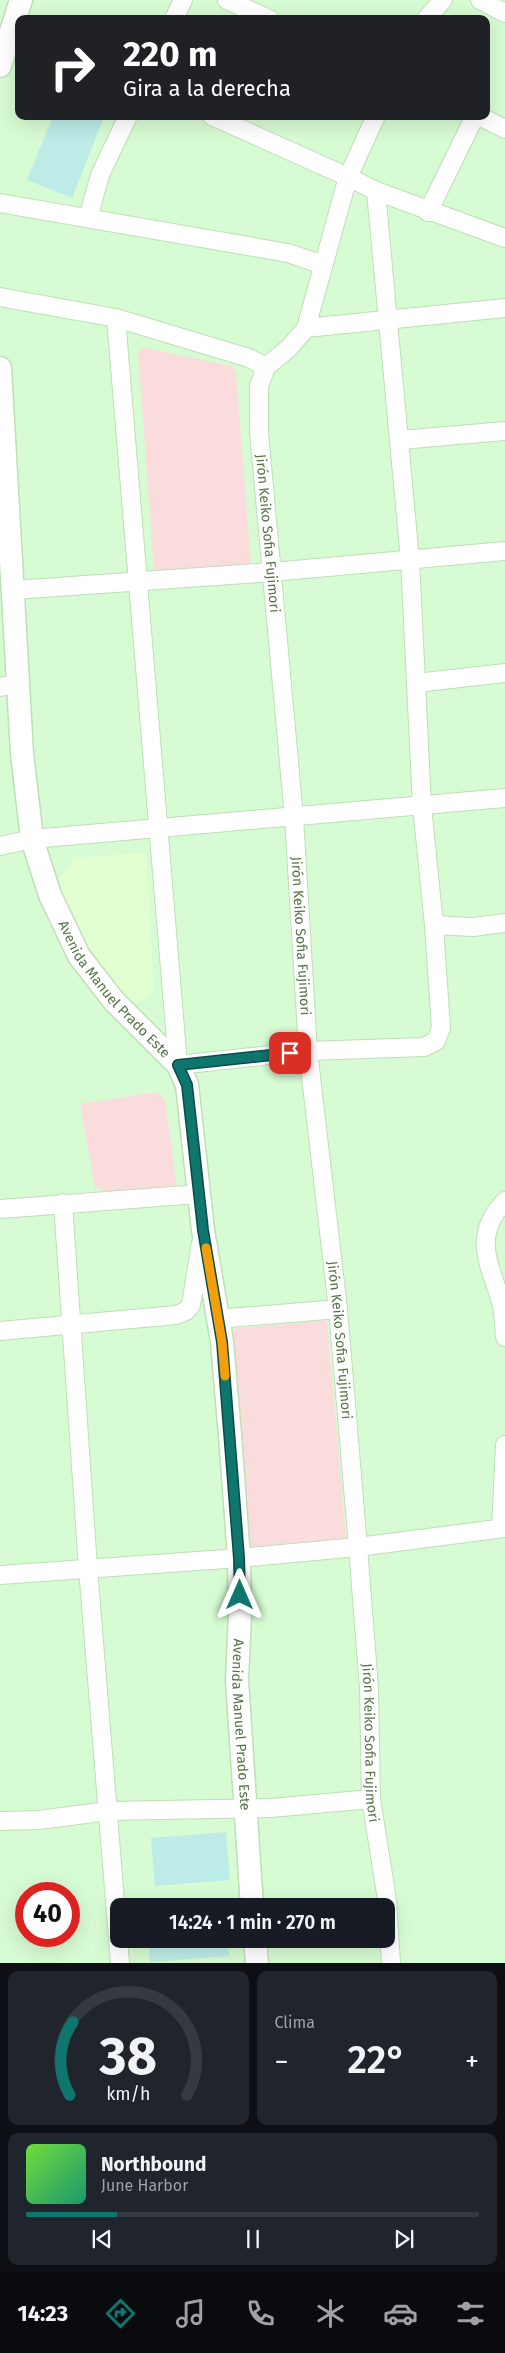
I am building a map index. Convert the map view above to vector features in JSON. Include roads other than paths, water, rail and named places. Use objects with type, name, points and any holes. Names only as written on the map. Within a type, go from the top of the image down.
[{"type":"street","points":[[16,15],[21,0]]},
{"type":"street","points":[[176,15],[183,0]]},
{"type":"street","points":[[226,0],[260,15]]},
{"type":"street","points":[[429,15],[442,0]]},
{"type":"street","points":[[480,0],[505,13]]},
{"type":"street","points":[[0,66],[15,19]]},
{"type":"street","points":[[88,218],[100,175],[126,120]]},
{"type":"street","points":[[221,120],[376,191],[428,212],[505,238]]},
{"type":"street","points":[[0,297],[116,318],[249,358],[266,367],[289,348],[306,328],[348,177],[374,120]]},
{"type":"street","points":[[428,212],[475,120]]},
{"type":"street","points":[[486,120],[505,129]]},
{"type":"street","points":[[116,318],[178,1065],[308,1051],[424,1047],[436,1041],[441,1028],[434,925],[422,806],[410,560],[376,191]]},
{"type":"street","points":[[0,203],[288,253],[322,265]]},
{"type":"street","points":[[306,328],[505,308]]},
{"type":"street","name":"Jirón Keiko Sofia Fujimori","points":[[266,367],[259,386],[259,432],[294,817],[308,1051],[338,1308],[358,1547],[369,1688],[371,1799],[387,1900],[391,1963]]},
{"type":"street","name":"Avenida Manuel Prado Este","points":[[0,368],[14,590],[8,634],[9,685],[22,753],[32,839],[50,894],[79,956],[114,1001],[178,1065],[187,1085],[203,1230],[224,1370],[239,1558],[240,1614],[237,1680],[251,1898]]},
{"type":"street","points":[[400,440],[505,431]]},
{"type":"street","points":[[14,590],[272,572],[505,551]]},
{"type":"street","points":[[416,683],[505,673]]},
{"type":"street","points":[[0,846],[32,839],[505,798]]},
{"type":"street","points":[[434,925],[473,928],[505,923]]},
{"type":"street","points":[[0,1209],[200,1194]]},
{"type":"street","points":[[505,1201],[494,1213],[488,1229],[485,1248],[488,1268],[502,1304],[505,1337]]},
{"type":"street","points":[[63,1203],[88,1568],[120,1963]]},
{"type":"street","points":[[0,1330],[71,1326],[176,1316],[186,1311],[191,1305],[203,1230]]},
{"type":"street","points":[[217,1319],[338,1308]]},
{"type":"street","points":[[0,1575],[239,1558],[358,1547],[503,1528],[505,1445]]},
{"type":"street","points":[[0,1821],[40,1820],[108,1811],[245,1809],[371,1799]]},
{"type":"street","points":[[256,1948],[257,1963]]}]
